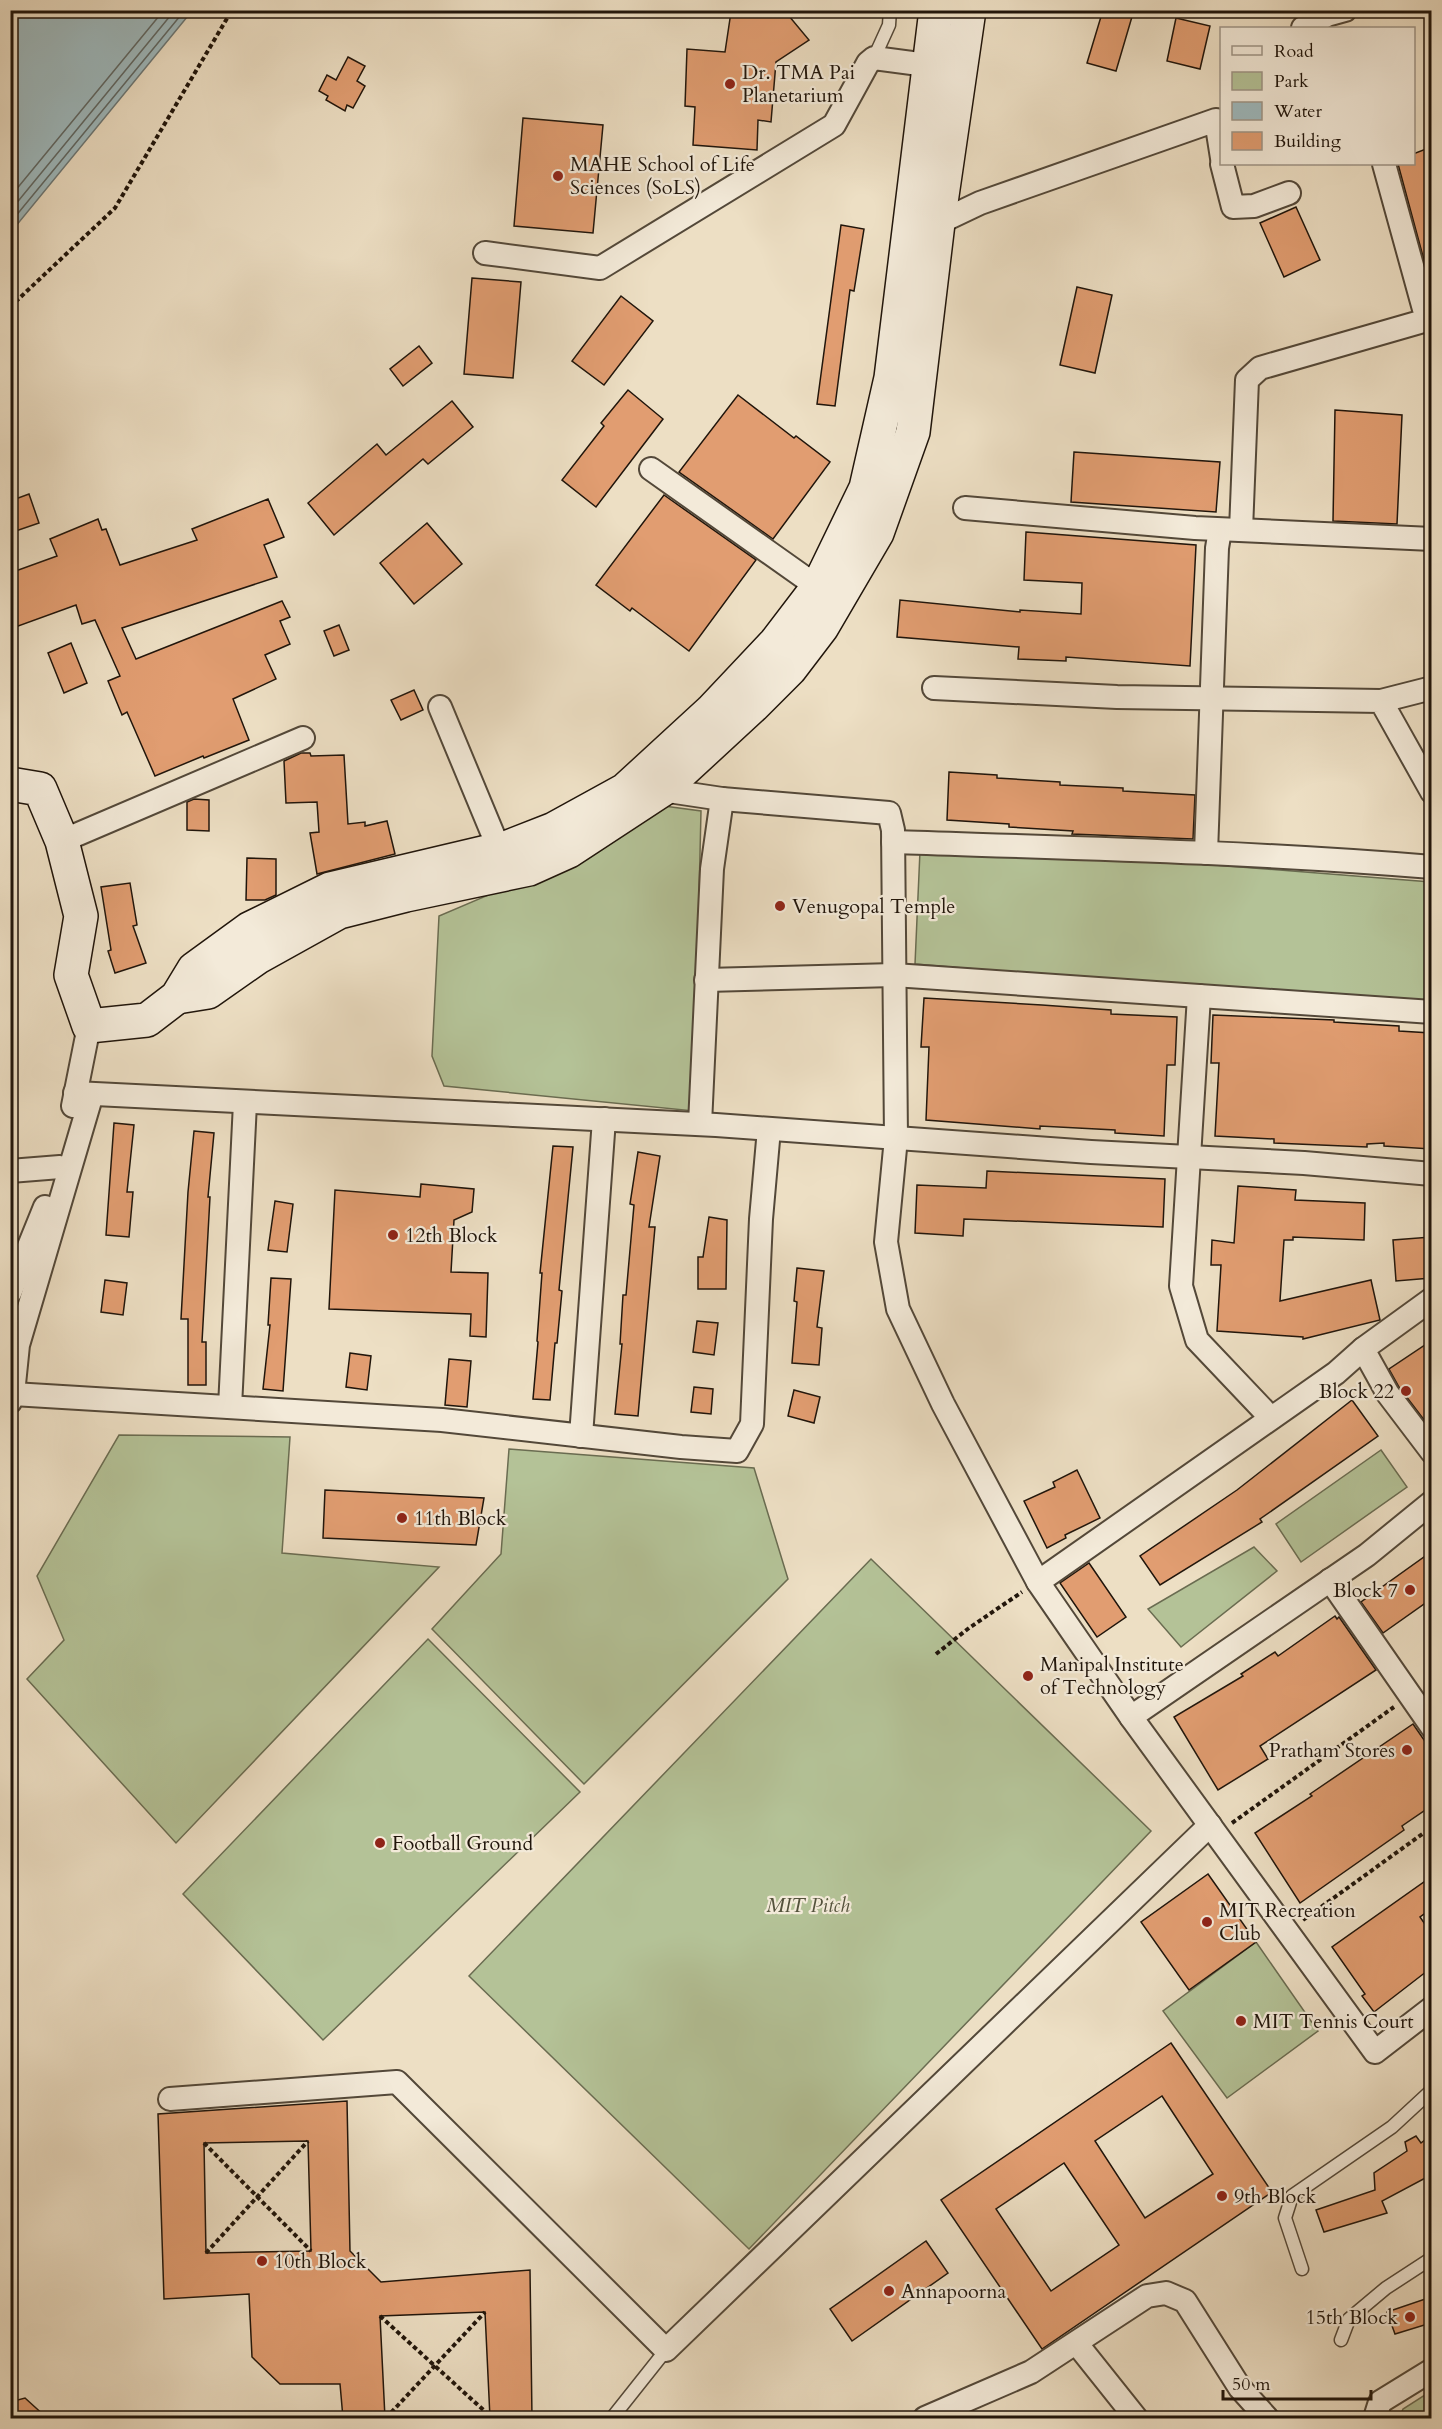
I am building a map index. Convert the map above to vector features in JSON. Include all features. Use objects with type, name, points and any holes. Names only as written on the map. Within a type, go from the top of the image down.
[{"type":"main road","points":[[10,784],[40,789],[62,841],[81,916],[71,975],[89,1026],[147,1020],[177,997],[195,969],[249,930],[330,889],[499,849],[554,829],[625,790],[711,711],[776,642],[828,594],[877,533],[913,432],[938,223],[945,67],[936,10]]},
{"type":"main road","points":[[177,997],[208,992],[258,957],[339,912],[529,869],[569,851],[662,790],[790,669],[822,627],[828,594],[866,488],[891,378],[945,67],[969,10]]},
{"type":"street","points":[[1305,27],[1327,15],[1345,10]]},
{"type":"street","points":[[485,253],[600,268],[834,125],[868,63],[874,58],[945,67]]},
{"type":"street","points":[[938,223],[980,203],[1219,118],[1220,138]]},
{"type":"street","points":[[1222,165],[1233,207],[1254,206],[1288,193]]},
{"type":"street","points":[[1206,853],[1217,548],[1230,530],[1246,380],[1260,368],[1427,320],[1384,165]]},
{"type":"street","points":[[651,470],[828,594]]},
{"type":"street","points":[[965,508],[1230,530],[1431,539]]},
{"type":"street","points":[[934,688],[1117,697],[1381,701],[1431,688]]},
{"type":"street","points":[[1381,701],[1431,792]]},
{"type":"street","points":[[440,707],[499,849]]},
{"type":"street","points":[[62,841],[303,738]]},
{"type":"street","points":[[662,790],[723,799],[889,813],[893,830],[896,1138],[886,1242],[898,1309],[943,1404],[1038,1582],[1131,1717],[1376,2052],[1431,2008]]},
{"type":"street","points":[[700,1124],[712,869],[723,799]]},
{"type":"street","points":[[893,842],[1206,853],[1431,867]]},
{"type":"street","points":[[706,980],[894,975],[1431,1012]]},
{"type":"street","points":[[1199,996],[1181,1286],[1197,1340],[1271,1418]]},
{"type":"street","points":[[89,1026],[84,1093],[14,1351],[12,1398],[230,1407],[442,1420],[681,1447],[737,1450],[752,1424],[761,1219],[769,1129]]},
{"type":"street","points":[[84,1093],[700,1124],[1304,1163],[1431,1174]]},
{"type":"street","points":[[10,1293],[60,1167],[84,1093]]},
{"type":"street","points":[[230,1407],[245,1102]]},
{"type":"street","points":[[581,1436],[600,1147],[604,1119]]},
{"type":"street","points":[[10,1171],[60,1167]]},
{"type":"street","points":[[1038,1582],[1336,1373],[1363,1349],[1431,1299]]},
{"type":"street","points":[[1363,1349],[1388,1394],[1431,1452]]},
{"type":"street","points":[[1131,1717],[1367,1555],[1431,1502]]},
{"type":"street","points":[[1330,1580],[1431,1727]]},
{"type":"street","points":[[170,2099],[397,2082],[666,2350],[1214,1829]]},
{"type":"street","points":[[926,2418],[1031,2372],[1147,2296],[1166,2293],[1185,2301],[1240,2388],[1267,2418]]},
{"type":"street","points":[[1077,2344],[1136,2418]]},
{"type":"street","points":[[1375,2418],[1380,2402],[1431,2370]]},
{"type":"lane","points":[[828,10],[837,10]]},
{"type":"lane","points":[[874,58],[889,25],[890,10]]},
{"type":"lane","points":[[1302,2269],[1286,2218],[1292,2196],[1392,2127],[1431,2090]]},
{"type":"lane","points":[[1341,2340],[1349,2319],[1386,2288],[1431,2258]]},
{"type":"lane","points":[[612,2418],[666,2350]]},
{"type":"path","points":[[10,307],[115,208],[232,10]]},
{"type":"path","points":[[936,1654],[969,1628],[1038,1582]]},
{"type":"path","points":[[1214,1829],[1410,1696]]},
{"type":"path","points":[[1288,1931],[1431,1827]]},
{"type":"path","points":[[206,2253],[308,2141]]},
{"type":"path","points":[[204,2143],[310,2251]]},
{"type":"path","points":[[387,2418],[485,2312]]},
{"type":"path","points":[[380,2316],[490,2416]]},
{"type":"green space","points":[[664,806],[701,811],[694,1111],[444,1086],[432,1056],[439,916],[589,852]]},
{"type":"green space","points":[[920,851],[1151,860],[1431,882],[1431,1001],[1144,983],[915,964]]},
{"type":"green space","points":[[119,1435],[290,1437],[282,1553],[439,1567],[176,1843],[27,1679],[64,1640],[37,1576]]},
{"type":"green space","points":[[509,1449],[754,1468],[788,1579],[584,1784],[432,1629],[501,1554]]},
{"type":"green space","points":[[1381,1450],[1407,1487],[1301,1562],[1276,1524]]},
{"type":"green space","points":[[1254,1547],[1277,1571],[1181,1647],[1148,1609]]},
{"type":"green space","name":"MIT Pitch","points":[[871,1559],[1151,1831],[749,2249],[469,1976]]},
{"type":"green space","name":"Football Ground","points":[[428,1639],[580,1792],[323,2040],[183,1894]]},
{"type":"green space","name":"MIT Tennis Court","points":[[1256,1942],[1318,2031],[1227,2098],[1163,2011]]},
{"type":"green space","points":[[1431,2391],[1431,2418],[1399,2418],[1403,2409]]},
{"type":"water","points":[[10,11],[192,11],[11,232]]},
{"type":"building","name":"Dr. TMA Pai Planetarium","points":[[744,10],[784,10],[809,40],[776,62],[771,122],[758,120],[757,150],[693,145],[695,107],[685,106],[687,49],[725,52],[731,12],[743,13]]},
{"type":"building","points":[[1103,10],[1134,10],[1116,71],[1087,63]]},
{"type":"building","points":[[1176,18],[1210,26],[1200,69],[1167,61]]},
{"type":"building","points":[[348,57],[365,66],[357,81],[365,86],[353,108],[347,105],[345,111],[326,100],[328,96],[319,91],[327,75],[336,80]]},
{"type":"building","name":"MAHE School of Life Sciences (SoLS)","points":[[523,118],[603,125],[593,233],[514,226]]},
{"type":"building","points":[[1431,147],[1431,286],[1398,165],[1415,165],[1415,153]]},
{"type":"building","points":[[1296,207],[1320,260],[1284,277],[1260,223]]},
{"type":"building","points":[[841,225],[864,229],[854,291],[850,290],[835,406],[817,404]]},
{"type":"building","points":[[472,278],[521,282],[513,378],[464,374]]},
{"type":"building","points":[[1077,287],[1112,295],[1095,373],[1060,365]]},
{"type":"building","points":[[621,296],[653,321],[604,385],[572,361]]},
{"type":"building","points":[[419,346],[432,363],[403,386],[390,369]]},
{"type":"building","points":[[628,390],[663,419],[596,507],[562,480],[604,426],[601,423]]},
{"type":"building","points":[[738,395],[830,462],[773,539],[679,472]]},
{"type":"building","points":[[452,401],[473,427],[428,464],[423,459],[334,535],[308,503],[377,444],[386,455]]},
{"type":"building","points":[[1335,410],[1402,415],[1397,524],[1333,521]]},
{"type":"building","points":[[1074,452],[1220,462],[1216,512],[1071,502]]},
{"type":"building","points":[[29,494],[39,523],[10,533],[10,501]]},
{"type":"building","points":[[664,495],[756,560],[689,651],[632,608],[630,611],[596,585]]},
{"type":"building","points":[[268,499],[284,537],[264,545],[277,577],[122,628],[136,659],[282,601],[290,617],[280,621],[290,644],[265,655],[276,679],[233,699],[249,740],[155,776],[127,712],[122,715],[108,681],[120,676],[95,620],[82,624],[76,605],[10,629],[10,573],[57,556],[50,539],[98,519],[102,530],[106,529],[120,565],[197,540],[192,529]]},
{"type":"building","points":[[427,523],[462,564],[414,604],[380,563]]},
{"type":"building","points":[[1026,532],[1196,545],[1190,666],[1066,657],[1066,661],[1018,659],[1019,647],[897,637],[900,600],[1020,612],[1020,610],[1081,614],[1082,583],[1024,580]]},
{"type":"building","points":[[339,625],[349,650],[334,656],[324,631]]},
{"type":"building","points":[[71,643],[87,683],[64,693],[48,653]]},
{"type":"building","points":[[414,690],[423,710],[401,720],[391,700]]},
{"type":"building","points":[[301,753],[310,753],[311,756],[344,755],[348,824],[365,822],[365,826],[387,821],[395,854],[317,874],[310,833],[319,832],[317,802],[286,803],[284,761]]},
{"type":"building","points":[[949,772],[1060,782],[1060,785],[1123,788],[1123,791],[1195,795],[1193,839],[1072,834],[1073,831],[947,820]]},
{"type":"building","points":[[194,799],[209,800],[209,831],[187,830],[187,802]]},
{"type":"building","points":[[247,858],[276,859],[276,895],[265,900],[246,900]]},
{"type":"building","points":[[130,883],[137,925],[133,926],[146,963],[115,973],[108,951],[111,950],[101,887]]},
{"type":"building","points":[[924,998],[1111,1010],[1111,1014],[1177,1017],[1175,1065],[1167,1065],[1164,1136],[1115,1133],[1115,1130],[1040,1126],[1040,1129],[926,1120],[929,1047],[921,1047]]},
{"type":"building","points":[[1213,1015],[1334,1020],[1334,1022],[1399,1026],[1399,1031],[1431,1033],[1431,1149],[1384,1146],[1384,1143],[1367,1144],[1367,1147],[1274,1143],[1274,1139],[1215,1136],[1219,1063],[1211,1063]]},
{"type":"building","points":[[114,1123],[134,1125],[127,1192],[133,1192],[129,1237],[106,1235]]},
{"type":"building","points":[[194,1131],[214,1133],[208,1197],[210,1197],[202,1342],[206,1342],[206,1385],[188,1385],[188,1319],[181,1319]]},
{"type":"building","points":[[553,1146],[573,1147],[559,1290],[562,1291],[550,1400],[533,1399],[542,1273],[540,1273]]},
{"type":"building","points":[[638,1152],[660,1156],[649,1227],[655,1227],[638,1416],[615,1414],[622,1344],[620,1344],[623,1295],[626,1295],[634,1205],[630,1204]]},
{"type":"building","points":[[987,1171],[1165,1179],[1163,1227],[964,1219],[963,1236],[915,1233],[917,1185],[986,1188]]},
{"type":"building","name":"12th Block","points":[[421,1184],[474,1189],[472,1212],[454,1220],[451,1272],[488,1273],[486,1337],[470,1336],[471,1314],[329,1309],[335,1190],[420,1197]]},
{"type":"building","points":[[1238,1186],[1296,1190],[1295,1200],[1365,1203],[1364,1240],[1293,1237],[1293,1240],[1284,1240],[1280,1301],[1371,1280],[1380,1320],[1303,1339],[1303,1337],[1217,1331],[1221,1265],[1211,1265],[1212,1240],[1234,1243]]},
{"type":"building","points":[[275,1201],[293,1204],[287,1252],[268,1250]]},
{"type":"building","points":[[709,1217],[727,1220],[726,1289],[698,1289],[698,1257],[703,1257]]},
{"type":"building","points":[[1431,1237],[1431,1278],[1396,1281],[1393,1240]]},
{"type":"building","points":[[797,1268],[824,1271],[817,1327],[822,1328],[819,1365],[792,1363]]},
{"type":"building","points":[[271,1278],[291,1279],[283,1391],[263,1389],[270,1325],[268,1325]]},
{"type":"building","points":[[105,1280],[127,1283],[123,1315],[101,1312]]},
{"type":"building","points":[[697,1321],[718,1323],[714,1355],[693,1352]]},
{"type":"building","points":[[1431,1341],[1431,1429],[1399,1387],[1389,1369]]},
{"type":"building","points":[[350,1353],[371,1356],[367,1390],[346,1387]]},
{"type":"building","points":[[449,1359],[471,1361],[467,1407],[445,1405]]},
{"type":"building","points":[[694,1387],[713,1389],[711,1414],[691,1412]]},
{"type":"building","points":[[794,1390],[820,1397],[814,1423],[788,1416]]},
{"type":"building","points":[[1352,1400],[1378,1436],[1260,1519],[1262,1522],[1160,1585],[1140,1556],[1237,1490]]},
{"type":"building","points":[[1077,1470],[1100,1518],[1065,1535],[1066,1538],[1047,1548],[1024,1501],[1055,1487],[1053,1482]]},
{"type":"building","name":"11th Block","points":[[325,1490],[484,1498],[476,1545],[323,1538]]},
{"type":"building","points":[[1431,1552],[1431,1599],[1383,1633],[1361,1602]]},
{"type":"building","points":[[1089,1563],[1126,1617],[1097,1637],[1060,1583]]},
{"type":"building","points":[[1335,1616],[1337,1619],[1339,1617],[1376,1670],[1260,1746],[1268,1759],[1218,1790],[1174,1717],[1243,1676],[1241,1674],[1275,1652],[1278,1656]]},
{"type":"building","points":[[1413,1724],[1431,1750],[1431,1806],[1402,1826],[1404,1830],[1300,1903],[1255,1833],[1312,1796],[1310,1794]]},
{"type":"building","points":[[1208,1874],[1256,1942],[1189,1990],[1141,1922]]},
{"type":"building","points":[[1431,1877],[1431,1909],[1420,1917],[1431,1933],[1431,1968],[1374,2012],[1362,1996],[1365,1994],[1332,1947]]},
{"type":"building","name":"9th Block","points":[[1171,2043],[1272,2192],[1042,2349],[941,2200]],"holes":[[[1162,2096],[1213,2174],[1145,2218],[1095,2141]],[[1064,2163],[1119,2245],[1051,2291],[996,2209]]]},
{"type":"building","name":"10th Block","points":[[347,2101],[350,2251],[381,2282],[530,2270],[532,2418],[490,2418],[485,2312],[380,2316],[385,2418],[343,2418],[340,2384],[280,2384],[252,2357],[249,2294],[164,2299],[158,2114]],"holes":[[[308,2141],[311,2251],[206,2253],[204,2143]]]},
{"type":"building","points":[[1431,2135],[1431,2175],[1382,2201],[1387,2213],[1324,2232],[1316,2210],[1375,2190],[1374,2173],[1407,2151],[1405,2142],[1416,2136],[1421,2143]]},
{"type":"building","name":"Annapoorna","points":[[926,2241],[948,2273],[852,2341],[830,2309]]},
{"type":"building","name":"15th Block","points":[[1431,2297],[1431,2323],[1395,2334],[1387,2312]]},
{"type":"building","points":[[25,2398],[47,2418],[10,2418],[10,2402]]},
{"type":"place","name":"Dr. TMA Pai Planetarium","points":[[730,84]]},
{"type":"place","name":"MAHE School of Life Sciences (SoLS)","points":[[558,176]]},
{"type":"place","name":"Venugopal Temple","points":[[780,906]]},
{"type":"place","name":"12th Block","points":[[393,1235]]},
{"type":"place","name":"Block 22","points":[[1406,1391]]},
{"type":"place","name":"11th Block","points":[[402,1518]]},
{"type":"place","name":"Block 7","points":[[1410,1590]]},
{"type":"place","name":"Manipal Institute of Technology","points":[[1028,1676]]},
{"type":"place","name":"Pratham Stores","points":[[1407,1750]]},
{"type":"place","name":"Football Ground","points":[[380,1843]]},
{"type":"place","name":"MIT Recreation Club","points":[[1207,1922]]},
{"type":"place","name":"MIT Tennis Court","points":[[1241,2021]]},
{"type":"place","name":"9th Block","points":[[1222,2196]]},
{"type":"place","name":"10th Block","points":[[262,2261]]},
{"type":"place","name":"Annapoorna","points":[[889,2291]]},
{"type":"place","name":"15th Block","points":[[1410,2317]]}]
